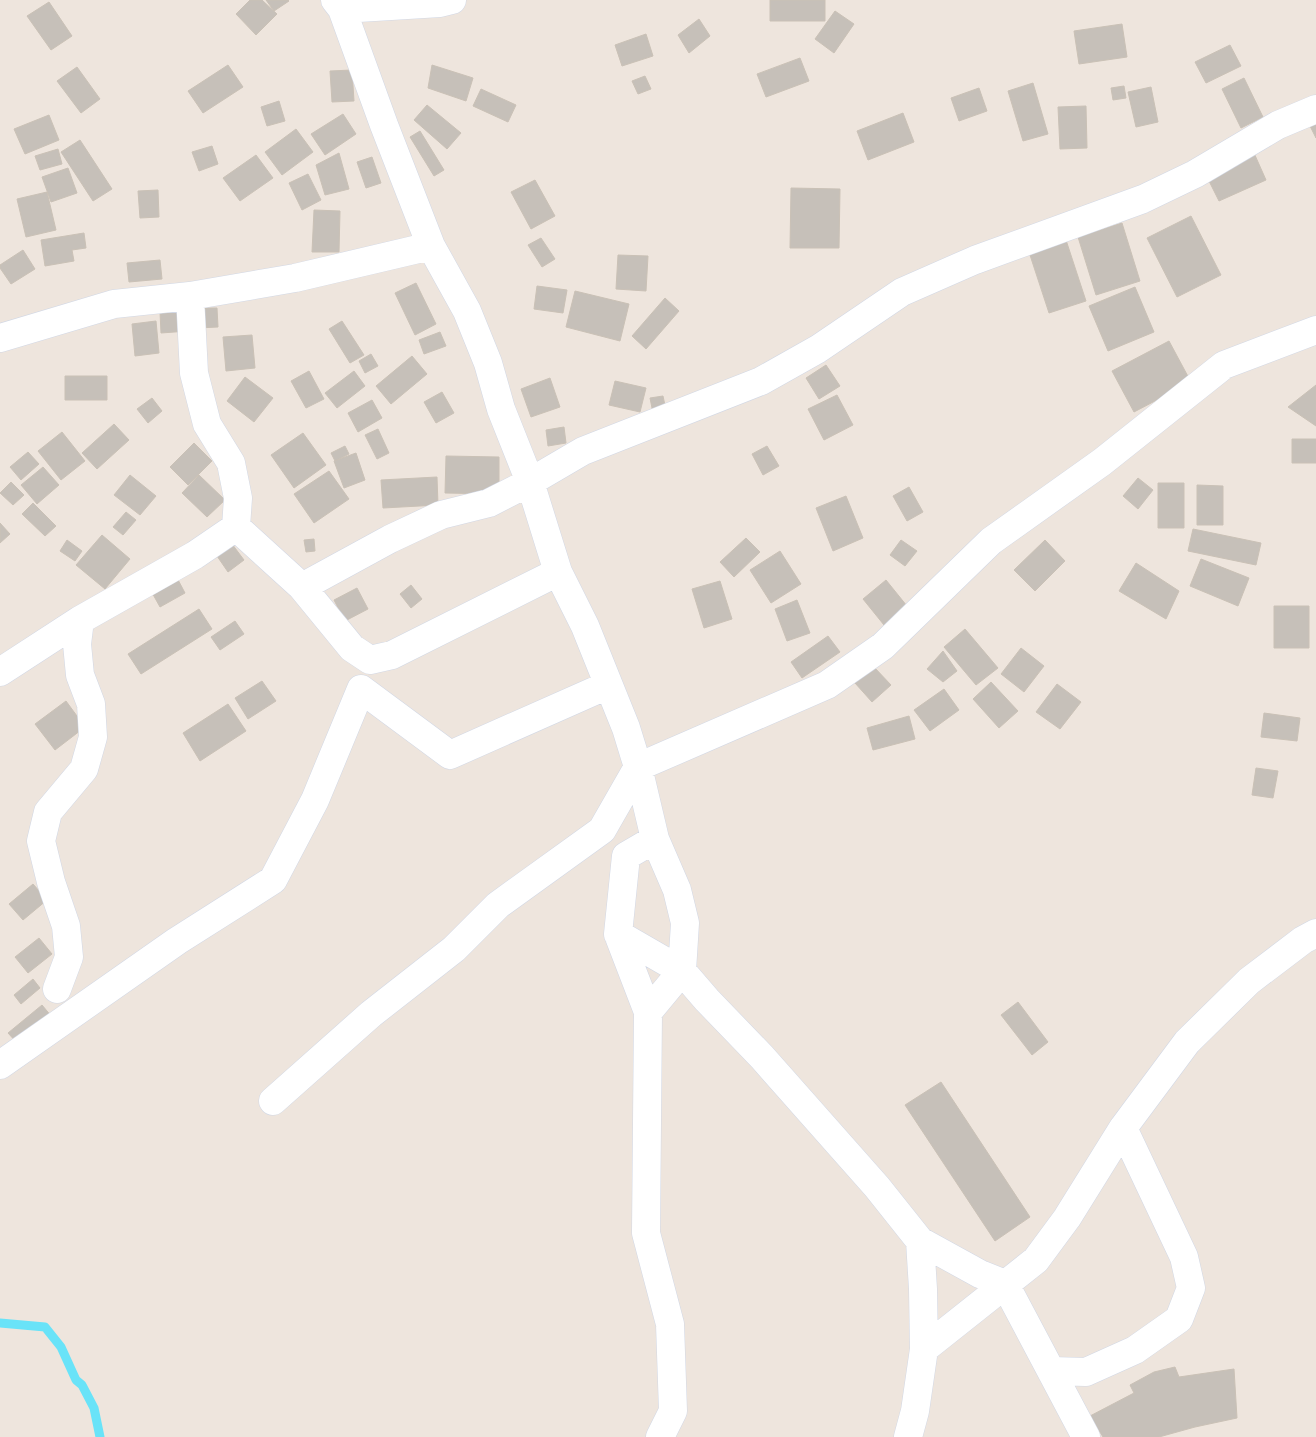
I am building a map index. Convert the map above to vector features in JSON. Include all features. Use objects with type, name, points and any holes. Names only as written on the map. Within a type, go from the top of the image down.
[{"type":"street","points":[[452,0],[440,3],[339,5],[431,246],[467,310],[488,363],[501,409],[530,482],[558,572],[585,626],[626,728],[638,767],[655,839],[677,890],[686,923],[682,971],[648,1012]]},
{"type":"street","points":[[302,587],[390,539],[441,515],[488,503],[530,482],[582,451],[761,381],[818,349],[902,292],[974,260],[1143,199],[1196,174],[1278,125],[1316,108]]},
{"type":"street","points":[[0,338],[114,304],[190,296],[295,278],[431,246]]},
{"type":"street","points":[[190,296],[194,373],[206,424],[231,463],[238,498],[236,527]]},
{"type":"street","points":[[273,1101],[371,1014],[454,949],[498,905],[602,830],[638,767],[827,685],[883,646],[990,541],[1102,462],[1224,365],[1316,330]]},
{"type":"street","points":[[236,527],[302,587],[352,648],[370,660],[392,655],[558,572]]},
{"type":"street","points":[[0,672],[80,620],[195,555],[236,527]]},
{"type":"street","points":[[57,989],[69,957],[66,926],[51,882],[41,841],[48,812],[84,769],[93,737],[91,704],[80,675],[77,644],[80,620]]},
{"type":"street","points":[[44,644],[80,675]]},
{"type":"street","points":[[0,1065],[177,941],[273,880],[315,800],[361,690],[450,755],[608,685]]},
{"type":"street","points":[[655,839],[626,856],[618,934],[648,1012],[646,1233],[670,1324],[673,1401],[673,1411],[660,1437]]},
{"type":"street","points":[[924,1349],[1036,1260],[1067,1218],[1123,1128],[1188,1042],[1249,981],[1303,940],[1316,933]]},
{"type":"street","points":[[618,934],[682,971],[877,1186],[920,1241],[980,1274],[1005,1284],[1086,1437]]},
{"type":"street","points":[[1051,1371],[1086,1372],[1135,1350],[1178,1319],[1191,1288],[1184,1257],[1123,1128]]},
{"type":"street","points":[[908,1437],[915,1411],[924,1349],[920,1241]]},
{"type":"building","points":[[250,0],[262,0],[277,14],[256,35],[236,14]]},
{"type":"building","points":[[266,0],[288,0],[289,1],[274,11]]},
{"type":"building","points":[[770,0],[825,0],[825,21],[770,21]]},
{"type":"building","points":[[49,2],[72,36],[51,50],[27,16]]},
{"type":"building","points":[[835,11],[854,24],[834,53],[815,39]]},
{"type":"building","points":[[699,19],[710,36],[689,53],[678,35]]},
{"type":"building","points":[[1122,24],[1127,57],[1079,64],[1074,31]]},
{"type":"building","points":[[646,34],[653,56],[622,66],[615,45]]},
{"type":"building","points":[[1230,45],[1241,66],[1206,83],[1195,62]]},
{"type":"building","points":[[800,58],[809,81],[766,97],[757,74]]},
{"type":"building","points":[[228,65],[243,87],[203,113],[188,91]]},
{"type":"building","points":[[432,65],[473,78],[466,101],[428,88]]},
{"type":"building","points":[[77,67],[100,99],[81,113],[57,81]]},
{"type":"building","points":[[352,70],[354,101],[332,102],[330,71]]},
{"type":"building","points":[[645,76],[651,89],[638,94],[632,81]]},
{"type":"building","points":[[1244,78],[1263,117],[1241,128],[1222,89]]},
{"type":"building","points":[[1033,83],[1048,134],[1023,141],[1008,91]]},
{"type":"building","points":[[1124,86],[1126,98],[1113,100],[1111,88]]},
{"type":"building","points":[[1151,87],[1158,122],[1136,127],[1128,92]]},
{"type":"building","points":[[979,88],[987,111],[959,121],[951,98]]},
{"type":"building","points":[[481,89],[516,105],[508,122],[473,106]]},
{"type":"building","points":[[279,101],[285,121],[267,126],[261,107]]},
{"type":"building","points":[[427,105],[461,133],[447,149],[414,120]]},
{"type":"building","points":[[1086,106],[1087,148],[1060,149],[1058,107]]},
{"type":"building","points":[[903,113],[914,142],[868,160],[857,131]]},
{"type":"building","points":[[343,114],[356,134],[325,155],[311,134]]},
{"type":"building","points":[[49,115],[59,140],[25,154],[14,129]]},
{"type":"building","points":[[1316,124],[1316,138],[1310,126]]},
{"type":"building","points":[[296,129],[313,152],[282,175],[265,152]]},
{"type":"building","points":[[420,131],[444,170],[434,176],[410,137]]},
{"type":"building","points":[[80,140],[112,189],[93,201],[61,152]]},
{"type":"building","points":[[212,146],[218,164],[199,171],[192,152]]},
{"type":"building","points":[[58,149],[62,164],[40,170],[35,156]]},
{"type":"building","points":[[339,153],[349,189],[325,195],[316,165]]},
{"type":"building","points":[[1254,153],[1266,180],[1219,201],[1206,175]]},
{"type":"building","points":[[256,155],[273,178],[240,201],[223,178]]},
{"type":"building","points":[[372,157],[381,183],[366,188],[357,162]]},
{"type":"building","points":[[68,168],[77,193],[51,202],[42,177]]},
{"type":"building","points":[[308,174],[321,200],[302,210],[289,183]]},
{"type":"building","points":[[535,180],[555,216],[531,229],[511,192]]},
{"type":"building","points":[[791,188],[840,189],[839,248],[790,248]]},
{"type":"building","points":[[158,190],[159,217],[140,218],[138,191]]},
{"type":"building","points":[[47,192],[56,230],[26,237],[17,199]]},
{"type":"building","points":[[314,210],[340,211],[339,252],[312,252]]},
{"type":"building","points":[[1191,216],[1221,275],[1177,297],[1147,238]]},
{"type":"building","points":[[1122,223],[1140,281],[1096,295],[1078,237]]},
{"type":"building","points":[[84,233],[86,248],[72,250],[74,261],[45,266],[41,240]]},
{"type":"building","points":[[541,238],[555,259],[542,267],[528,245]]},
{"type":"building","points":[[1066,240],[1086,301],[1049,313],[1029,252]]},
{"type":"building","points":[[23,250],[35,269],[11,284],[0,268],[0,265]]},
{"type":"building","points":[[618,255],[648,256],[646,291],[616,289]]},
{"type":"building","points":[[160,260],[162,279],[129,282],[127,263]]},
{"type":"building","points":[[416,283],[436,324],[415,335],[395,293]]},
{"type":"building","points":[[537,286],[567,290],[563,313],[534,309]]},
{"type":"building","points":[[1135,287],[1154,332],[1108,351],[1089,306]]},
{"type":"building","points":[[575,291],[629,304],[620,341],[566,327]]},
{"type":"building","points":[[665,298],[679,311],[646,349],[632,336]]},
{"type":"building","points":[[197,308],[217,308],[218,327],[198,328]]},
{"type":"building","points":[[186,310],[188,331],[161,333],[160,312]]},
{"type":"building","points":[[156,321],[159,353],[135,356],[132,324]]},
{"type":"building","points":[[342,321],[364,355],[350,363],[329,329]]},
{"type":"building","points":[[440,332],[446,346],[424,354],[419,340]]},
{"type":"building","points":[[252,335],[255,368],[226,371],[223,337]]},
{"type":"building","points":[[1169,341],[1191,382],[1134,412],[1112,371]]},
{"type":"building","points":[[371,354],[378,366],[365,373],[359,361]]},
{"type":"building","points":[[412,356],[427,374],[391,404],[376,386]]},
{"type":"building","points":[[826,365],[840,386],[819,399],[806,378]]},
{"type":"building","points":[[309,371],[324,399],[306,408],[291,381]]},
{"type":"building","points":[[354,371],[365,386],[337,408],[325,393]]},
{"type":"building","points":[[65,376],[107,376],[107,400],[65,400]]},
{"type":"building","points":[[245,377],[273,398],[254,422],[227,401]]},
{"type":"building","points":[[550,378],[560,407],[531,417],[521,389]]},
{"type":"building","points":[[615,381],[646,388],[640,412],[609,405]]},
{"type":"building","points":[[1316,385],[1316,426],[1288,407]]},
{"type":"building","points":[[442,392],[454,413],[436,423],[424,402]]},
{"type":"building","points":[[837,395],[853,425],[824,440],[808,409]]},
{"type":"building","points":[[663,396],[666,410],[653,413],[650,398]]},
{"type":"building","points":[[152,398],[162,411],[148,423],[137,409]]},
{"type":"building","points":[[372,400],[382,418],[358,432],[348,413]]},
{"type":"building","points":[[114,424],[129,440],[97,469],[82,453]]},
{"type":"building","points":[[564,427],[566,443],[548,446],[546,430]]},
{"type":"building","points":[[378,429],[389,453],[377,459],[365,435]]},
{"type":"building","points":[[62,432],[85,461],[61,480],[38,451]]},
{"type":"building","points":[[303,433],[326,465],[294,488],[271,455]]},
{"type":"building","points":[[1292,439],[1316,439],[1316,463],[1292,463]]},
{"type":"building","points":[[194,443],[212,461],[188,485],[170,467]]},
{"type":"building","points":[[345,446],[349,454],[335,461],[331,453]]},
{"type":"building","points":[[767,446],[779,466],[763,475],[752,454]]},
{"type":"building","points":[[28,452],[39,464],[21,480],[10,467]]},
{"type":"building","points":[[356,453],[365,480],[344,488],[334,461]]},
{"type":"building","points":[[446,456],[499,457],[499,494],[445,493]]},
{"type":"building","points":[[43,467],[59,485],[37,504],[21,485]]},
{"type":"building","points":[[329,471],[349,499],[314,523],[294,494]]},
{"type":"building","points":[[130,475],[156,496],[140,515],[114,495]]},
{"type":"building","points":[[199,475],[225,500],[207,517],[182,493]]},
{"type":"building","points":[[437,477],[438,505],[383,508],[381,480]]},
{"type":"building","points":[[1138,478],[1153,490],[1138,509],[1123,496]]},
{"type":"building","points":[[11,482],[24,495],[13,505],[0,493]]},
{"type":"building","points":[[1158,483],[1184,483],[1184,528],[1158,528]]},
{"type":"building","points":[[1197,485],[1223,486],[1223,525],[1197,525]]},
{"type":"building","points":[[909,487],[923,512],[907,521],[893,496]]},
{"type":"building","points":[[846,496],[863,538],[833,551],[816,508]]},
{"type":"building","points":[[33,503],[56,526],[45,536],[22,514]]},
{"type":"building","points":[[126,512],[136,520],[123,535],[113,527]]},
{"type":"building","points":[[0,523],[10,534],[0,543]]},
{"type":"building","points":[[1193,529],[1261,543],[1256,565],[1188,551]]},
{"type":"building","points":[[102,535],[130,559],[105,589],[76,565]]},
{"type":"building","points":[[746,538],[760,552],[734,577],[720,562]]},
{"type":"building","points":[[314,539],[315,551],[306,552],[304,540]]},
{"type":"building","points":[[67,540],[82,551],[75,561],[60,551]]},
{"type":"building","points":[[901,540],[917,551],[905,566],[890,555]]},
{"type":"building","points":[[1045,540],[1065,561],[1035,591],[1014,570]]},
{"type":"building","points":[[232,544],[244,560],[228,572],[217,556]]},
{"type":"building","points":[[780,551],[801,584],[771,603],[750,570]]},
{"type":"building","points":[[1201,559],[1249,578],[1238,606],[1190,586]]},
{"type":"building","points":[[1136,563],[1179,591],[1166,619],[1119,591]]},
{"type":"building","points":[[176,576],[185,593],[160,607],[150,589]]},
{"type":"building","points":[[886,580],[907,606],[884,625],[863,599]]},
{"type":"building","points":[[720,581],[732,619],[704,628],[692,589]]},
{"type":"building","points":[[411,585],[422,599],[411,608],[400,594]]},
{"type":"building","points":[[357,588],[368,609],[345,621],[334,600]]},
{"type":"building","points":[[797,600],[810,633],[787,641],[775,609]]},
{"type":"building","points":[[1274,606],[1309,606],[1309,648],[1274,648]]},
{"type":"building","points":[[199,609],[212,629],[141,674],[128,654]]},
{"type":"building","points":[[235,621],[244,634],[220,650],[211,637]]},
{"type":"building","points":[[965,629],[998,668],[976,685],[944,647]]},
{"type":"building","points":[[828,636],[840,652],[802,678],[791,662]]},
{"type":"building","points":[[1021,648],[1044,666],[1024,692],[1001,674]]},
{"type":"building","points":[[943,651],[957,671],[943,682],[927,669]]},
{"type":"building","points":[[874,667],[891,685],[872,702],[855,683]]},
{"type":"building","points":[[262,681],[276,701],[248,719],[235,698]]},
{"type":"building","points":[[991,682],[1018,711],[999,728],[973,699]]},
{"type":"building","points":[[1057,684],[1081,702],[1060,729],[1036,712]]},
{"type":"building","points":[[944,689],[959,710],[930,731],[914,710]]},
{"type":"building","points":[[66,701],[85,727],[55,750],[35,724]]},
{"type":"building","points":[[228,704],[246,731],[200,761],[183,733]]},
{"type":"building","points":[[1264,713],[1300,718],[1297,741],[1261,737]]},
{"type":"building","points":[[909,716],[915,739],[873,750],[867,728]]},
{"type":"building","points":[[1256,768],[1278,771],[1273,798],[1252,795]]},
{"type":"building","points":[[33,884],[47,900],[23,920],[9,904]]},
{"type":"building","points":[[39,938],[52,954],[28,973],[15,957]]},
{"type":"building","points":[[33,979],[40,988],[21,1004],[14,995]]},
{"type":"building","points":[[1018,1002],[1048,1042],[1032,1055],[1001,1015]]},
{"type":"building","points":[[42,1005],[52,1017],[18,1044],[8,1033]]},
{"type":"building","points":[[941,1082],[1030,1217],[995,1241],[905,1105]]},
{"type":"building","points":[[1175,1367],[1179,1377],[1234,1369],[1237,1418],[1159,1437],[1103,1437],[1090,1416],[1134,1393],[1130,1385],[1154,1372]]},
{"type":"waterway","points":[[0,1323],[45,1327],[61,1347],[76,1380],[82,1385],[94,1408],[100,1437]]}]
